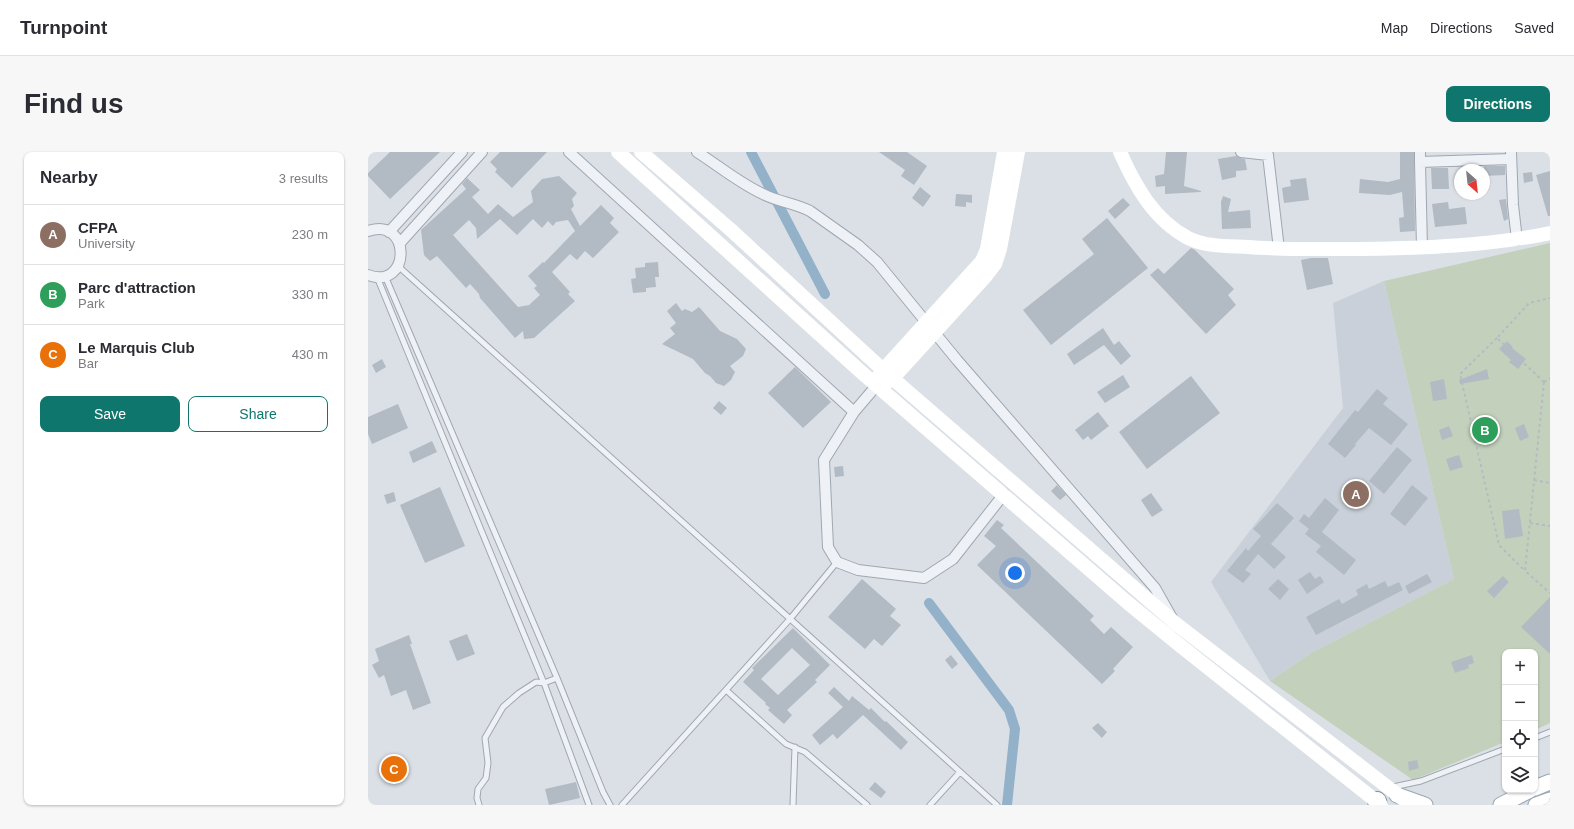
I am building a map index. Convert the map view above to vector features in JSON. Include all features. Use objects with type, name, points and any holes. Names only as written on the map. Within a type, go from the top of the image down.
[{"type":"main road","points":[[618,152],[877,385],[1152,624],[1384,799],[1410,805]]},
{"type":"main road","points":[[642,152],[731,230],[888,374],[1175,623],[1384,799],[1425,805]]},
{"type":"main road","points":[[931,327],[985,255],[1004,152]]},
{"type":"main road","points":[[877,385],[886,383],[888,374],[931,327],[988,274],[995,264],[1000,249],[1018,152]]},
{"type":"main road","points":[[1120,152],[1130,175],[1146,201],[1164,220],[1187,238],[1203,244],[1279,249],[1422,248],[1517,240],[1550,233]]},
{"type":"main road","points":[[1538,786],[1550,782]]},
{"type":"main road","points":[[1490,805],[1505,803],[1522,793]]},
{"type":"main road","points":[[1536,805],[1550,800]]},
{"type":"street","points":[[389,232],[462,152]]},
{"type":"street","points":[[400,243],[482,152]]},
{"type":"street","points":[[569,152],[854,412]]},
{"type":"street","points":[[697,152],[756,192],[774,199],[801,206],[819,216],[868,253],[885,271],[1154,588],[1166,605],[1175,623]]},
{"type":"street","points":[[1241,152],[1268,155],[1279,249]]},
{"type":"street","points":[[1422,248],[1420,157],[1511,155],[1513,205],[1517,240]]},
{"type":"street","points":[[368,231],[381,229],[389,232],[395,236],[400,243],[402,251],[398,266],[392,272],[377,276]]},
{"type":"street","points":[[877,385],[854,412],[824,460],[828,547],[837,562],[858,570],[924,578],[953,559],[1004,494]]},
{"type":"lane","points":[[398,266],[997,805]]},
{"type":"lane","points":[[377,276],[557,678],[603,792],[610,805],[613,805]]},
{"type":"lane","points":[[377,276],[544,683],[589,805]]},
{"type":"lane","points":[[622,805],[790,619],[837,562]]},
{"type":"lane","points":[[479,805],[477,798],[478,789],[486,778],[488,764],[485,738],[503,707],[519,693],[536,682],[544,683],[557,678]]},
{"type":"lane","points":[[726,690],[786,744],[805,752],[867,805]]},
{"type":"lane","points":[[1538,737],[1550,732]]},
{"type":"lane","points":[[793,805],[795,747]]},
{"type":"lane","points":[[1384,799],[1421,781],[1502,750]]},
{"type":"lane","points":[[930,805],[960,772]]},
{"type":"path","points":[[1550,298],[1529,303],[1460,374],[1499,545],[1524,571],[1550,592]]},
{"type":"path","points":[[1496,338],[1544,382]]},
{"type":"path","points":[[1544,382],[1550,378]]},
{"type":"path","points":[[1524,571],[1544,382]]},
{"type":"path","points":[[1534,480],[1550,483]]},
{"type":"path","points":[[1530,523],[1550,526]]},
{"type":"shaded area","points":[[1384,281],[1454,579],[1311,653],[1270,681],[1211,582],[1343,408],[1333,303]]},
{"type":"green space","points":[[1550,243],[1550,723],[1538,729],[1538,649],[1502,649],[1502,743],[1413,780],[1270,681],[1311,653],[1454,579],[1384,281]]},
{"type":"building","points":[[390,152],[440,152],[390,199],[368,176],[368,173]]},
{"type":"building","points":[[500,152],[547,152],[512,188],[495,172],[497,169],[490,162]]},
{"type":"building","points":[[879,152],[907,152],[927,166],[914,185],[901,176],[905,170]]},
{"type":"building","points":[[1166,152],[1187,152],[1184,186],[1201,192],[1165,194],[1165,186],[1156,187],[1155,176],[1164,174]]},
{"type":"building","points":[[1400,152],[1414,152],[1415,231],[1400,232],[1399,218],[1404,217],[1402,192],[1390,195],[1359,193],[1360,179],[1388,182],[1400,179]]},
{"type":"building","points":[[1236,156],[1245,159],[1247,170],[1236,171],[1236,177],[1222,180],[1218,159]]},
{"type":"building","points":[[1490,166],[1505,166],[1505,175],[1490,176]]},
{"type":"building","points":[[1431,168],[1448,168],[1449,189],[1432,189]]},
{"type":"building","points":[[1550,171],[1550,216],[1548,216],[1536,175]]},
{"type":"building","points":[[1532,172],[1533,181],[1524,183],[1523,173]]},
{"type":"building","points":[[559,176],[577,193],[572,199],[574,206],[571,209],[580,226],[601,205],[614,218],[610,223],[619,232],[593,258],[585,251],[577,260],[570,254],[552,272],[570,292],[568,294],[575,301],[534,338],[524,339],[523,331],[515,338],[480,298],[479,294],[470,284],[466,288],[437,256],[430,261],[424,255],[421,230],[466,189],[462,184],[467,178],[480,190],[472,197],[488,214],[498,204],[513,217],[533,202],[531,191],[542,179]],"holes":[[[500,219],[517,235],[533,219],[542,228],[548,221],[553,226],[556,222],[568,220],[575,231],[544,263],[543,262],[528,276],[537,286],[534,288],[540,295],[529,305],[518,307],[453,235],[469,220],[476,228],[477,239]]]},
{"type":"building","points":[[1306,178],[1309,200],[1284,203],[1282,188],[1291,186],[1290,180]]},
{"type":"building","points":[[920,187],[931,196],[923,207],[912,198]]},
{"type":"building","points":[[956,194],[972,195],[972,203],[966,202],[966,207],[955,206]]},
{"type":"building","points":[[1223,196],[1231,199],[1228,212],[1250,210],[1251,228],[1222,229],[1221,202]]},
{"type":"building","points":[[1123,198],[1130,205],[1115,219],[1108,211]]},
{"type":"building","points":[[1506,199],[1508,219],[1504,221],[1499,200]]},
{"type":"building","points":[[1448,202],[1449,209],[1465,207],[1467,224],[1435,227],[1432,204]]},
{"type":"building","points":[[1107,218],[1148,268],[1051,345],[1023,310],[1094,254],[1082,239]]},
{"type":"building","points":[[1191,248],[1195,250],[1234,289],[1228,295],[1236,305],[1206,334],[1150,275],[1158,268],[1164,274]]},
{"type":"building","points":[[1311,258],[1328,258],[1333,284],[1307,290],[1301,260]]},
{"type":"building","points":[[658,262],[659,277],[655,277],[656,287],[646,288],[646,292],[633,293],[631,279],[636,278],[635,268],[645,267],[645,263]]},
{"type":"building","points":[[676,303],[682,311],[685,309],[692,312],[699,307],[720,331],[737,339],[746,349],[743,356],[730,366],[735,372],[731,380],[724,386],[716,383],[693,359],[662,344],[675,334],[670,328],[676,323],[667,311]]},
{"type":"building","points":[[1103,328],[1114,345],[1119,341],[1131,356],[1121,365],[1104,345],[1074,365],[1067,354]]},
{"type":"building","points":[[1507,341],[1513,347],[1512,348],[1526,359],[1518,369],[1509,362],[1511,360],[1499,349]]},
{"type":"building","points":[[382,359],[386,367],[376,373],[372,365]]},
{"type":"building","points":[[795,367],[831,402],[803,428],[768,393]]},
{"type":"building","points":[[1487,369],[1489,379],[1460,384],[1459,380]]},
{"type":"building","points":[[1123,375],[1130,387],[1105,403],[1097,392]]},
{"type":"building","points":[[1191,376],[1220,413],[1147,469],[1119,432]]},
{"type":"building","points":[[1444,379],[1447,399],[1433,401],[1430,382]]},
{"type":"building","points":[[1377,389],[1388,398],[1383,404],[1408,424],[1391,445],[1369,428],[1345,458],[1328,444],[1355,410],[1358,412]]},
{"type":"building","points":[[719,401],[727,408],[721,415],[713,408]]},
{"type":"building","points":[[398,404],[408,428],[372,444],[368,434],[368,417]]},
{"type":"building","points":[[1098,412],[1109,426],[1091,440],[1088,436],[1083,440],[1075,430]]},
{"type":"building","points":[[1524,424],[1529,437],[1520,441],[1515,428]]},
{"type":"building","points":[[1449,426],[1453,436],[1442,440],[1439,430]]},
{"type":"building","points":[[432,441],[437,452],[413,463],[409,452]]},
{"type":"building","points":[[1397,447],[1412,460],[1384,494],[1369,481]]},
{"type":"building","points":[[1459,455],[1463,467],[1450,471],[1446,459]]},
{"type":"building","points":[[843,466],[844,476],[835,477],[834,467]]},
{"type":"building","points":[[1057,485],[1066,495],[1060,500],[1051,491]]},
{"type":"building","points":[[1412,485],[1428,498],[1405,526],[1390,514]]},
{"type":"building","points":[[440,487],[465,546],[425,563],[400,505]]},
{"type":"building","points":[[394,492],[396,501],[387,504],[384,495]]},
{"type":"building","points":[[1151,493],[1163,510],[1152,517],[1141,500]]},
{"type":"building","points":[[1325,498],[1339,510],[1322,532],[1356,560],[1344,575],[1316,552],[1321,546],[1305,534],[1309,529],[1299,521],[1304,514],[1309,518]]},
{"type":"building","points":[[1277,503],[1294,518],[1271,544],[1286,557],[1274,569],[1258,554],[1245,570],[1251,574],[1243,583],[1227,571],[1246,548],[1248,551],[1261,536],[1253,529]]},
{"type":"building","points":[[1519,509],[1523,536],[1505,539],[1502,511]]},
{"type":"building","points":[[997,520],[1004,525],[1001,528],[1094,616],[1090,620],[1104,634],[1111,627],[1133,647],[1113,669],[1115,671],[1102,684],[977,565],[996,546],[984,536]]},
{"type":"building","points":[[1310,572],[1315,579],[1320,576],[1324,582],[1307,594],[1298,580]]},
{"type":"building","points":[[1427,574],[1432,582],[1409,594],[1405,586]]},
{"type":"building","points":[[1503,576],[1509,582],[1494,598],[1487,591]]},
{"type":"building","points":[[862,579],[896,609],[890,616],[901,625],[882,646],[874,639],[865,649],[828,617]]},
{"type":"building","points":[[1278,579],[1289,589],[1280,600],[1268,589]]},
{"type":"building","points":[[1385,581],[1388,587],[1399,582],[1403,590],[1316,635],[1306,617],[1339,599],[1342,604],[1358,595],[1356,590],[1367,584],[1369,589]]},
{"type":"building","points":[[1550,597],[1550,654],[1521,627]]},
{"type":"building","points":[[793,628],[830,665],[815,680],[817,682],[787,710],[792,715],[784,724],[768,710],[770,708],[765,704],[766,703],[743,682],[754,670],[752,668]],"holes":[[[792,648],[810,665],[778,695],[761,679]]]},
{"type":"building","points":[[467,634],[475,654],[457,661],[449,641]]},
{"type":"building","points":[[409,635],[412,644],[410,644],[431,703],[413,710],[406,690],[391,696],[384,675],[379,678],[372,665],[379,661],[375,649]]},
{"type":"building","points":[[951,655],[958,664],[952,669],[945,660]]},
{"type":"building","points":[[1472,655],[1474,663],[1468,665],[1469,668],[1455,673],[1451,662]]},
{"type":"building","points":[[834,687],[849,701],[852,696],[869,710],[871,708],[908,742],[901,750],[863,715],[837,739],[833,734],[820,745],[812,735],[843,707],[828,693]]},
{"type":"building","points":[[1098,723],[1107,732],[1102,738],[1092,728]]},
{"type":"building","points":[[1417,760],[1419,768],[1409,771],[1408,762]]},
{"type":"building","points":[[576,782],[580,798],[549,805],[545,789]]},
{"type":"building","points":[[875,782],[886,792],[881,798],[869,789]]},
{"type":"waterway","points":[[751,152],[825,294]]},
{"type":"waterway","points":[[929,603],[1009,710],[1015,729],[1007,805]]},
{"type":"place","name":"Parc d'attraction","points":[[1485,430]]},
{"type":"place","name":"CFPA","points":[[1356,494]]},
{"type":"place","name":"Le Marquis Club","points":[[394,769]]}]
